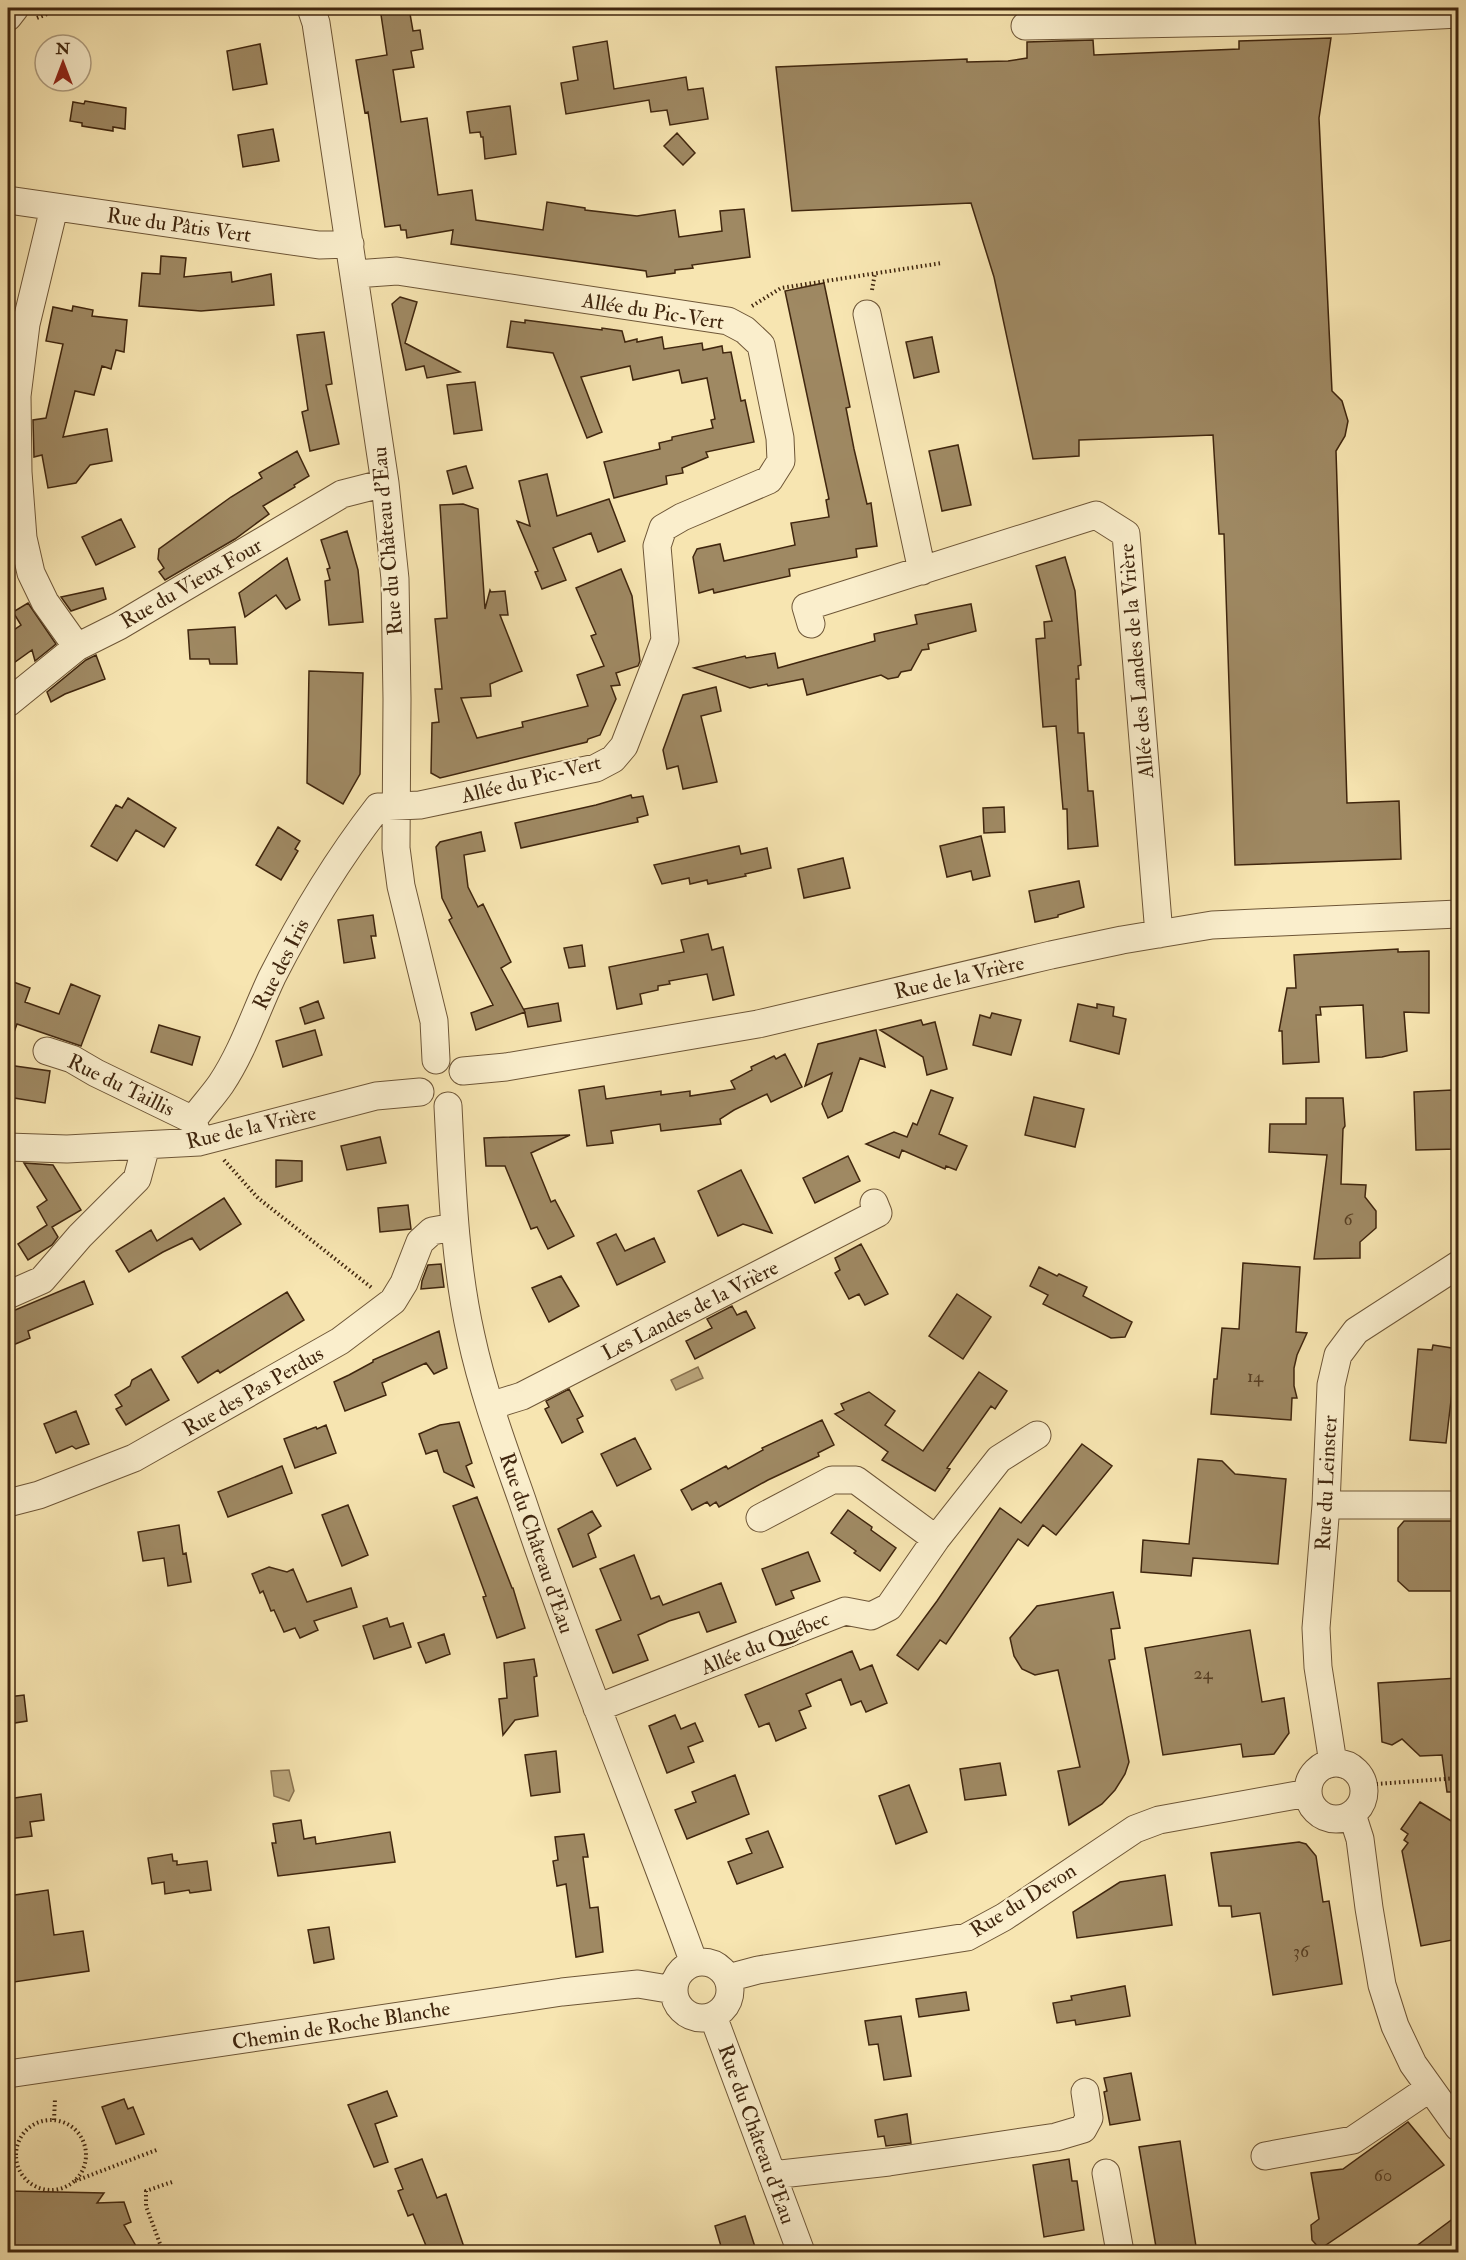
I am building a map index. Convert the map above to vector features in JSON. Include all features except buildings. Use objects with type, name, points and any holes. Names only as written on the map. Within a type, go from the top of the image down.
[{"type":"street","points":[[8,17],[15,8]]},
{"type":"street","name":"Rue du Château d'Eau","points":[[316,13],[386,483],[394,579],[397,699],[396,848],[401,886],[434,1021],[436,1060]]},
{"type":"street","points":[[1025,26],[1346,20],[1458,14]]},
{"type":"street","name":"Rue du Pâtis Vert","points":[[8,200],[319,245],[350,244]]},
{"type":"street","points":[[54,208],[26,324],[17,396],[18,472],[23,538],[18,565],[77,647]]},
{"type":"street","name":"Allée du Pic-Vert","points":[[355,274],[397,271],[728,321],[746,330],[761,345],[780,438],[781,461],[770,480],[682,517],[663,528],[657,546],[664,640],[624,746],[613,759],[596,768],[420,805],[395,806]]},
{"type":"street","points":[[867,314],[922,571]]},
{"type":"street","name":"Rue du Vieux Four","points":[[8,703],[77,647],[128,620],[342,494],[386,483]]},
{"type":"street","name":"Allée des Landes de la Vrière","points":[[811,624],[806,608],[1096,515],[1126,534],[1159,934]]},
{"type":"street","name":"Rue des Iris","points":[[203,1134],[205,1103],[220,1085],[240,1050],[272,978],[293,939],[353,839],[378,807],[395,806]]},
{"type":"street","name":"Rue de la Vrière","points":[[463,1071],[506,1067],[758,1024],[1051,955],[1212,925],[1458,912]]},
{"type":"street","name":"Rue du Taillis","points":[[47,1051],[72,1059],[203,1134]]},
{"type":"street","points":[[444,1058],[452,1060],[463,1071],[466,1088],[457,1101],[448,1106],[432,1104],[420,1092],[419,1076],[428,1062],[444,1058]]},
{"type":"street","name":"Rue de la Vrière","points":[[8,1147],[67,1149],[146,1146],[376,1096],[420,1092]]},
{"type":"street","name":"Rue du Château d'Eau","points":[[448,1106],[454,1227],[461,1285],[471,1337],[490,1406],[537,1545],[694,1963]]},
{"type":"street","points":[[8,1295],[42,1280],[80,1236],[137,1179],[146,1146]]},
{"type":"street","name":"Les Landes de la Vrière","points":[[490,1406],[522,1396],[878,1213],[874,1203]]},
{"type":"street","name":"Rue des Pas Perdus","points":[[8,1503],[39,1494],[134,1458],[340,1341],[393,1301],[404,1283],[420,1242],[432,1231],[454,1227]]},
{"type":"street","name":"Rue du Leinster","points":[[1333,1763],[1318,1667],[1316,1628],[1326,1505],[1331,1385],[1338,1355],[1356,1331],[1458,1265]]},
{"type":"street","name":"Allée du Québec","points":[[597,1708],[845,1611],[871,1616],[889,1607],[936,1539],[999,1459],[1037,1435]]},
{"type":"street","points":[[760,1518],[832,1480],[856,1480],[936,1539]]},
{"type":"street","points":[[1326,1505],[1458,1505]]},
{"type":"street","points":[[1333,1763],[1349,1766],[1360,1777],[1363,1785],[1362,1801],[1352,1814],[1343,1818],[1324,1816],[1316,1810],[1308,1793],[1312,1777],[1317,1770],[1333,1763]]},
{"type":"street","name":"Rue du Devon","points":[[728,1978],[758,1970],[967,1936],[1004,1917],[1135,1829],[1159,1820],[1308,1793]]},
{"type":"street","points":[[1352,1814],[1360,1839],[1382,1985],[1395,2026],[1413,2064],[1458,2127]]},
{"type":"street","points":[[702,1962],[717,1966],[728,1978],[730,1996],[721,2011],[713,2016],[694,2017],[686,2013],[675,1999],[674,1990],[679,1973],[686,1966],[702,1962]]},
{"type":"street","name":"Chemin de Roche Blanche","points":[[8,2074],[562,1992],[638,1984],[674,1990]]},
{"type":"street","name":"Rue du Château d'Eau","points":[[713,2016],[801,2253]]},
{"type":"street","points":[[1265,2156],[1353,2140],[1430,2088]]},
{"type":"street","points":[[772,2175],[889,2162],[1056,2137],[1083,2129],[1089,2118],[1085,2092]]},
{"type":"street","points":[[1106,2174],[1120,2253]]},
{"type":"path","points":[[728,321],[781,288],[942,263]]},
{"type":"path","points":[[203,1134],[258,1198],[373,1289],[393,1301]]},
{"type":"path","points":[[1363,1785],[1458,1778]]},
{"type":"path","points":[[54,2120],[55,2099]]},
{"type":"path","points":[[75,2181],[86,2161],[85,2145],[77,2130],[62,2121],[54,2120],[37,2122],[23,2133],[16,2149],[18,2166],[28,2181],[43,2189],[61,2188],[159,2149]]},
{"type":"path","points":[[163,2253],[146,2206],[146,2191],[172,2182]]},
{"type":"shaded area","points":[[698,1367],[703,1378],[676,1390],[671,1380]]},
{"type":"shaded area","points":[[289,1770],[294,1791],[289,1801],[274,1796],[271,1771]]}]
